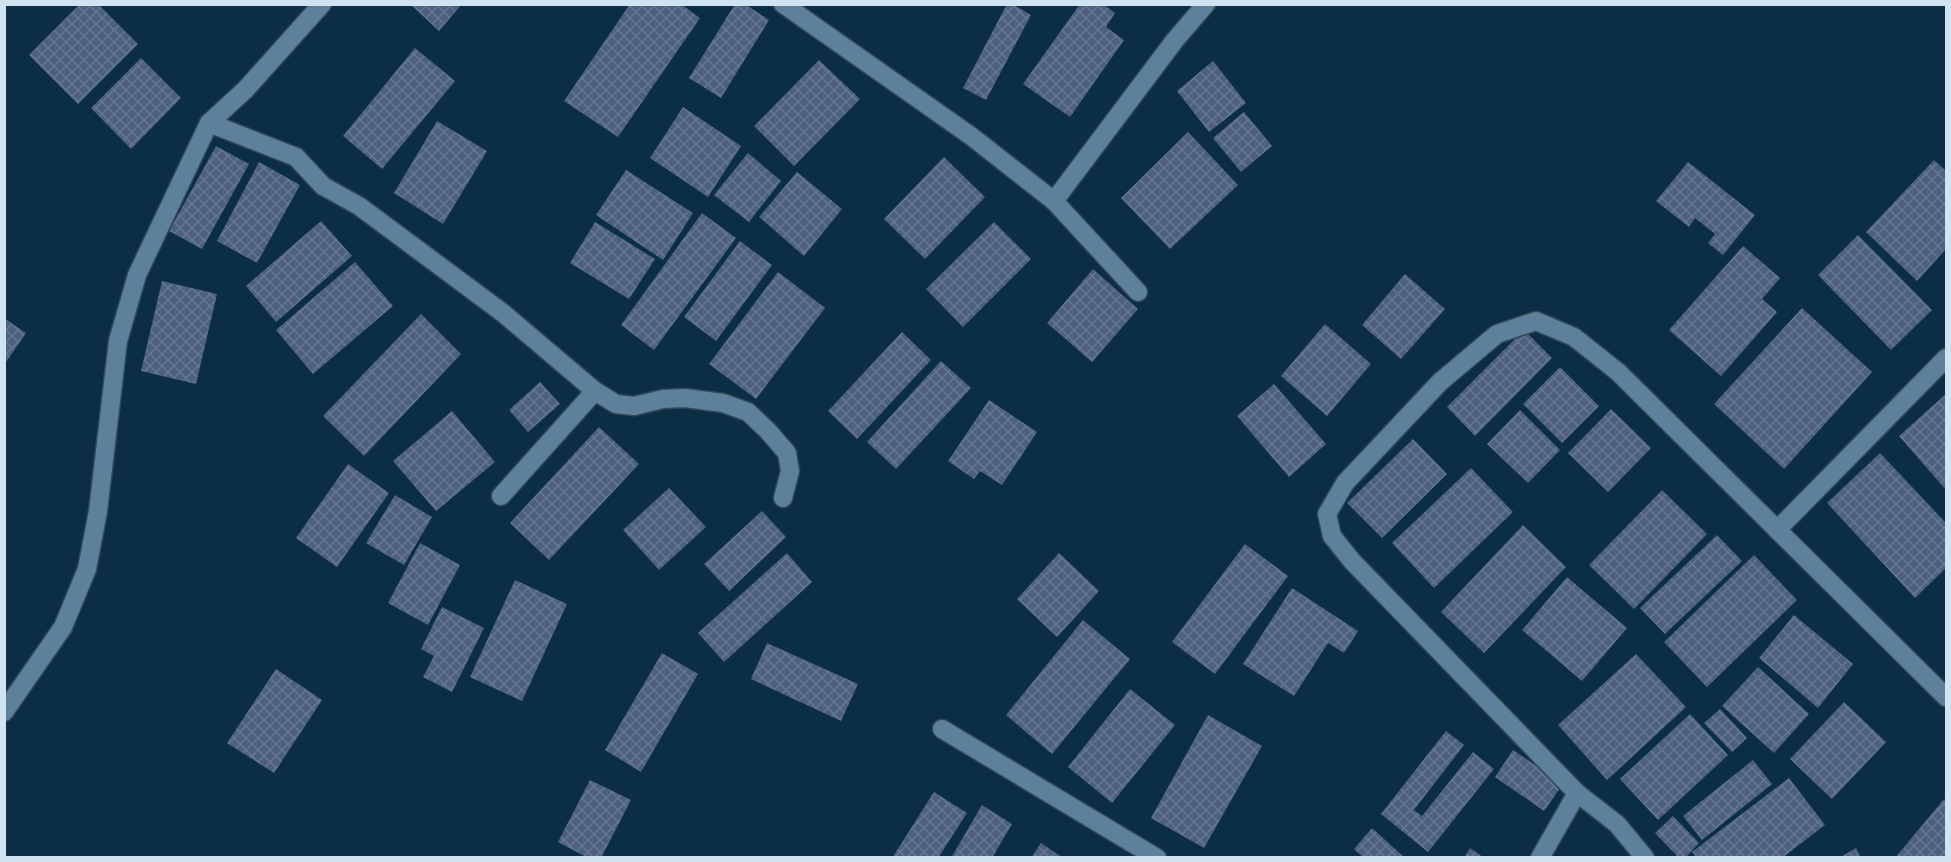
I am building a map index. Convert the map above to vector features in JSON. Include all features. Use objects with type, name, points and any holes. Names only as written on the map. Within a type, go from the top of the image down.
[{"type":"street","points":[[4,712],[63,627],[87,569],[98,511],[118,341],[136,275],[209,123],[245,90],[322,4]]},
{"type":"street","points":[[783,4],[971,136],[1054,201],[1138,292]]},
{"type":"street","points":[[1054,201],[1168,50],[1206,4]]},
{"type":"street","points":[[209,123],[296,157],[323,186],[359,206],[503,313],[595,391],[616,404],[634,406],[663,399],[686,398],[723,403],[748,412],[787,453],[790,471],[783,498]]},
{"type":"street","points":[[1645,858],[1617,824],[1577,793],[1352,561],[1332,536],[1327,514],[1345,483],[1440,382],[1497,334],[1536,321],[1574,336],[1618,372],[1947,697]]},
{"type":"street","points":[[1777,530],[1947,358]]},
{"type":"street","points":[[501,496],[595,391]]},
{"type":"street","points":[[942,729],[1156,858]]},
{"type":"street","points":[[1540,858],[1577,793]]},
{"type":"building","points":[[80,4],[98,4],[138,44],[78,104],[29,55]]},
{"type":"building","points":[[410,4],[462,4],[439,31]]},
{"type":"building","points":[[630,4],[681,4],[700,18],[618,137],[564,101]]},
{"type":"building","points":[[735,4],[745,4],[769,20],[721,98],[689,78]]},
{"type":"building","points":[[1007,4],[1012,4],[1031,15],[986,100],[963,88]]},
{"type":"building","points":[[1080,4],[1103,4],[1115,13],[1106,27],[1124,40],[1070,117],[1023,84]]},
{"type":"building","points":[[415,48],[455,81],[382,169],[343,136]]},
{"type":"building","points":[[141,58],[181,98],[131,149],[91,108]]},
{"type":"building","points":[[819,60],[860,99],[794,166],[754,126]]},
{"type":"building","points":[[1213,61],[1246,103],[1209,132],[1177,91]]},
{"type":"building","points":[[683,107],[741,146],[708,197],[650,158]]},
{"type":"building","points":[[1244,112],[1272,146],[1241,172],[1213,138]]},
{"type":"building","points":[[437,121],[487,151],[443,224],[394,193]]},
{"type":"building","points":[[1188,132],[1238,185],[1170,249],[1121,198]]},
{"type":"building","points":[[216,146],[249,164],[202,249],[169,231]]},
{"type":"building","points":[[748,153],[781,181],[749,222],[714,195]]},
{"type":"building","points":[[944,157],[985,197],[925,259],[884,219]]},
{"type":"building","points":[[1934,160],[1946,171],[1946,249],[1917,281],[1866,232]]},
{"type":"building","points":[[259,162],[300,185],[257,263],[217,241]]},
{"type":"building","points":[[1688,162],[1755,215],[1723,255],[1708,243],[1715,234],[1695,218],[1689,227],[1656,201]]},
{"type":"building","points":[[626,170],[693,213],[663,260],[596,215]]},
{"type":"building","points":[[797,172],[842,209],[804,256],[759,217]]},
{"type":"building","points":[[702,213],[736,238],[654,350],[621,325]]},
{"type":"building","points":[[321,221],[352,256],[276,322],[246,286]]},
{"type":"building","points":[[595,222],[655,259],[629,299],[570,263]]},
{"type":"building","points":[[994,222],[1031,259],[963,327],[926,289]]},
{"type":"building","points":[[1858,235],[1932,310],[1891,350],[1818,275]]},
{"type":"building","points":[[740,241],[772,265],[716,341],[684,317]]},
{"type":"building","points":[[1743,246],[1780,278],[1762,299],[1777,312],[1721,376],[1669,330]]},
{"type":"building","points":[[355,262],[393,306],[313,374],[276,330]]},
{"type":"building","points":[[1093,269],[1138,309],[1092,362],[1047,323]]},
{"type":"building","points":[[778,272],[825,308],[756,399],[709,364]]},
{"type":"building","points":[[1405,274],[1445,309],[1401,359],[1362,325]]},
{"type":"building","points":[[162,281],[217,294],[196,384],[141,371]]},
{"type":"building","points":[[1802,308],[1872,372],[1784,469],[1714,404]]},
{"type":"building","points":[[421,314],[461,354],[364,456],[323,416]]},
{"type":"building","points":[[4,318],[26,333],[4,365]]},
{"type":"building","points":[[1325,324],[1371,364],[1327,416],[1281,376]]},
{"type":"building","points":[[1524,330],[1552,358],[1475,436],[1447,407]]},
{"type":"building","points":[[902,332],[931,360],[857,439],[828,411]]},
{"type":"building","points":[[941,361],[971,388],[896,469],[867,442]]},
{"type":"building","points":[[1560,367],[1599,406],[1562,443],[1523,404]]},
{"type":"building","points":[[540,382],[560,404],[528,432],[509,410]]},
{"type":"building","points":[[1274,384],[1326,444],[1289,477],[1237,416]]},
{"type":"building","points":[[1946,394],[1946,490],[1899,436]]},
{"type":"building","points":[[989,400],[1037,432],[1002,485],[980,471],[974,479],[948,461]]},
{"type":"building","points":[[1611,409],[1651,448],[1608,492],[1568,453]]},
{"type":"building","points":[[1520,410],[1560,450],[1528,483],[1487,444]]},
{"type":"building","points":[[452,411],[495,462],[436,511],[393,461]]},
{"type":"building","points":[[599,427],[639,464],[549,560],[510,523]]},
{"type":"building","points":[[1413,439],[1447,474],[1382,538],[1347,503]]},
{"type":"building","points":[[1880,453],[1946,523],[1946,568],[1915,598],[1827,503]]},
{"type":"building","points":[[348,464],[389,493],[337,567],[296,538]]},
{"type":"building","points":[[1471,468],[1513,512],[1434,588],[1392,543]]},
{"type":"building","points":[[669,488],[706,527],[659,570],[623,530]]},
{"type":"building","points":[[1662,490],[1707,534],[1634,609],[1589,565]]},
{"type":"building","points":[[395,495],[432,517],[404,565],[366,543]]},
{"type":"building","points":[[762,511],[786,537],[729,591],[704,564]]},
{"type":"building","points":[[1523,525],[1566,567],[1484,653],[1441,612]]},
{"type":"building","points":[[1717,535],[1742,561],[1665,634],[1640,608]]},
{"type":"building","points":[[420,543],[460,565],[428,625],[388,603]]},
{"type":"building","points":[[1245,544],[1288,576],[1215,674],[1172,642]]},
{"type":"building","points":[[787,553],[812,582],[724,662],[698,633]]},
{"type":"building","points":[[1059,553],[1099,591],[1057,637],[1017,599]]},
{"type":"building","points":[[1754,555],[1797,600],[1707,687],[1664,642]]},
{"type":"building","points":[[1567,577],[1627,628],[1582,681],[1522,630]]},
{"type":"building","points":[[515,580],[567,604],[522,701],[470,677]]},
{"type":"building","points":[[1292,588],[1358,631],[1344,653],[1328,643],[1294,696],[1243,664]]},
{"type":"building","points":[[442,607],[484,628],[452,692],[423,677],[434,656],[421,649]]},
{"type":"building","points":[[1794,615],[1853,664],[1818,708],[1759,658]]},
{"type":"building","points":[[1083,620],[1130,659],[1052,754],[1006,715]]},
{"type":"building","points":[[767,643],[858,684],[841,721],[751,679]]},
{"type":"building","points":[[662,653],[698,674],[641,772],[605,750]]},
{"type":"building","points":[[1636,654],[1686,707],[1607,780],[1558,725]]},
{"type":"building","points":[[1758,667],[1809,714],[1774,753],[1722,706]]},
{"type":"building","points":[[276,669],[322,700],[274,773],[227,743]]},
{"type":"building","points":[[1130,689],[1175,725],[1112,803],[1068,767]]},
{"type":"building","points":[[1844,702],[1886,742],[1832,799],[1790,759]]},
{"type":"building","points":[[1720,709],[1747,738],[1732,752],[1704,723]]},
{"type":"building","points":[[1690,714],[1728,755],[1658,820],[1620,779]]},
{"type":"building","points":[[1208,715],[1262,746],[1204,848],[1151,818]]},
{"type":"building","points":[[1446,731],[1464,745],[1414,810],[1422,816],[1473,752],[1494,769],[1428,852],[1381,814]]},
{"type":"building","points":[[1513,750],[1563,784],[1544,811],[1495,777]]},
{"type":"building","points":[[1753,760],[1772,784],[1702,840],[1683,816]]},
{"type":"building","points":[[1789,778],[1825,825],[1782,858],[1697,858],[1692,852]]},
{"type":"building","points":[[590,780],[631,800],[601,858],[588,858],[558,842]]},
{"type":"building","points":[[934,792],[967,813],[938,858],[892,858]]},
{"type":"building","points":[[1944,799],[1946,801],[1946,858],[1895,858]]},
{"type":"building","points":[[982,805],[1012,824],[992,858],[951,858]]},
{"type":"building","points":[[1673,816],[1699,843],[1685,858],[1679,858],[1655,833]]},
{"type":"building","points":[[1372,828],[1405,858],[1364,858],[1354,849]]},
{"type":"building","points":[[1041,843],[1063,858],[1031,858]]},
{"type":"building","points":[[1470,848],[1484,858],[1464,858]]},
{"type":"building","points":[[1856,848],[1861,858],[1839,858]]}]
